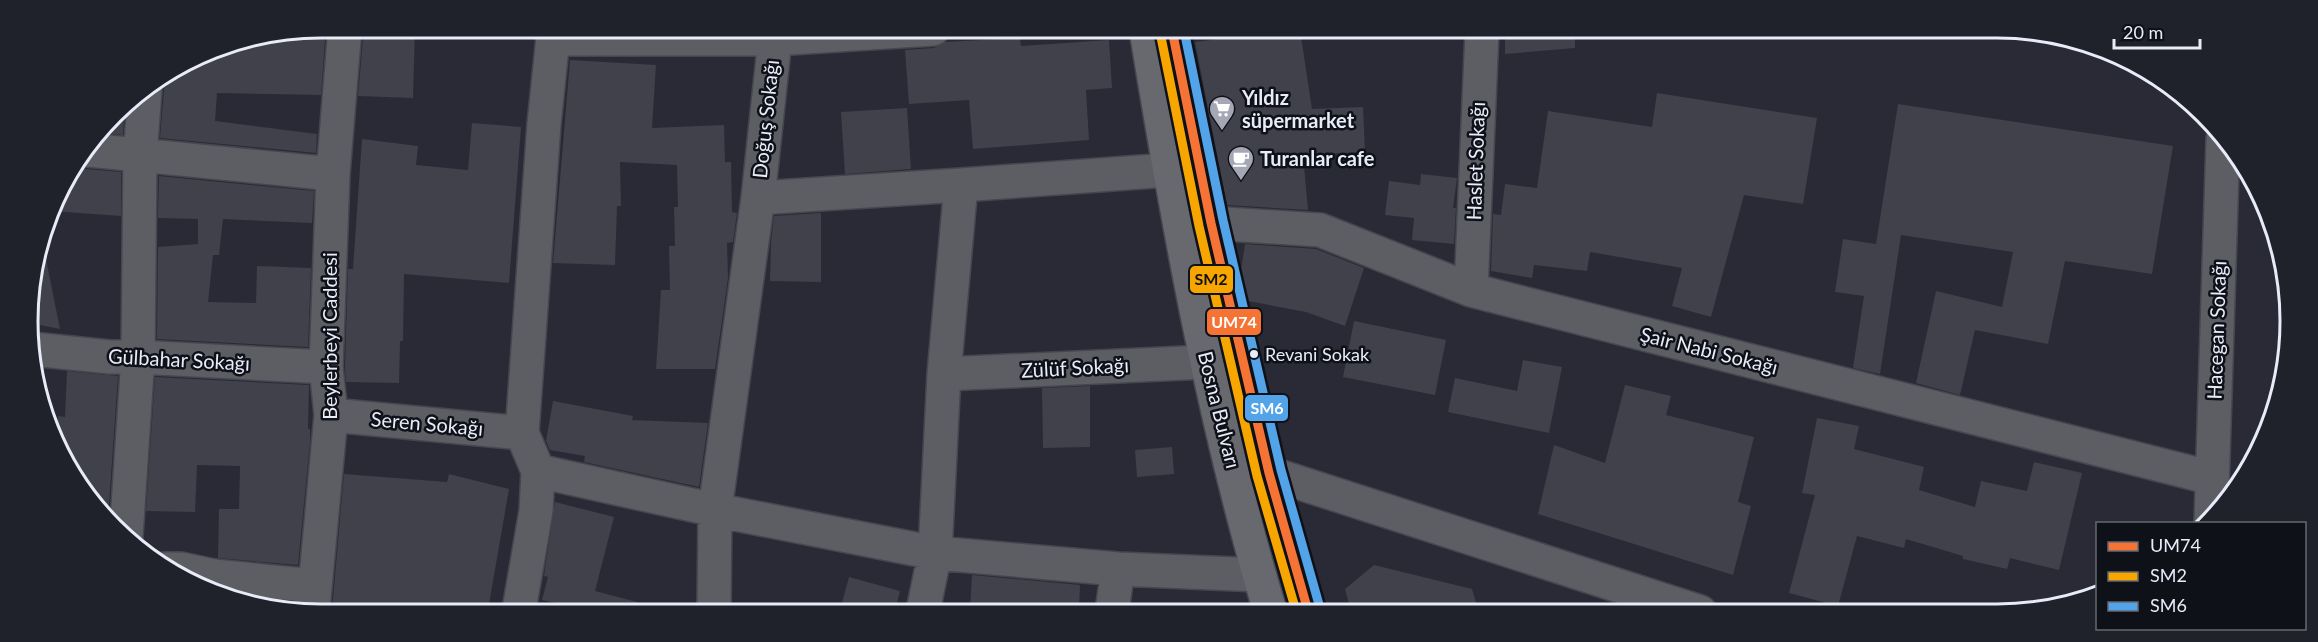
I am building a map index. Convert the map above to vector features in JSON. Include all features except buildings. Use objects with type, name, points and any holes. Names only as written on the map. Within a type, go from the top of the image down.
[{"type":"main road","name":"Bosna Bulvarı","points":[[1147,38],[1169,170],[1206,362],[1268,604]]},
{"type":"main road","name":"Bosna Bulvarı","points":[[1174,38],[1211,223],[1269,473],[1306,604]]},
{"type":"street","name":"Beylerbeyi Caddesi","points":[[313,604],[331,415],[326,367],[333,174],[344,38]]},
{"type":"street","points":[[520,604],[536,511],[538,471],[522,434],[542,148],[554,38]]},
{"type":"street","points":[[731,38],[791,38]]},
{"type":"street","name":"Haslet Sokağı","points":[[1471,291],[1482,38]]},
{"type":"street","name":"Doğuş Sokağı","points":[[714,604],[715,510],[758,198],[775,39]]},
{"type":"street","points":[[126,525],[138,357],[140,157],[144,99]]},
{"type":"street","name":"Hacegan Sokağı","points":[[2211,506],[2223,149]]},
{"type":"street","points":[[94,151],[333,174]]},
{"type":"street","points":[[758,198],[1169,170]]},
{"type":"street","points":[[924,604],[936,553],[944,374],[961,185]]},
{"type":"street","name":"Şair Nabi Sokağı","points":[[1211,223],[1320,230],[1471,291],[2212,478]]},
{"type":"street","name":"Gülbahar Sokağı","points":[[39,350],[110,357],[326,367]]},
{"type":"street","name":"Zülüf Sokağı","points":[[944,374],[1206,362]]},
{"type":"street","name":"Seren Sokağı","points":[[331,415],[522,434]]},
{"type":"street","points":[[538,471],[715,510],[936,553],[1118,569],[1259,575]]},
{"type":"street","points":[[1269,473],[1675,604]]},
{"type":"street","points":[[1113,604],[1118,569]]},
{"type":"street","points":[[187,571],[305,585],[311,604]]},
{"type":"transit line","name":"SM2","points":[[1161,38],[1199,226],[1257,476],[1294,604]]},
{"type":"transit line","name":"UM74","points":[[1174,38],[1211,223],[1269,473],[1306,604]]},
{"type":"transit line","name":"SM6","points":[[1186,38],[1223,220],[1281,470],[1319,604]]},
{"type":"place","name":"Yıldız süpermarket","points":[[1222,132]]},
{"type":"place","name":"Turanlar cafe","points":[[1241,182]]},
{"type":"place","name":"Revani Sokak","points":[[1254,354]]}]
